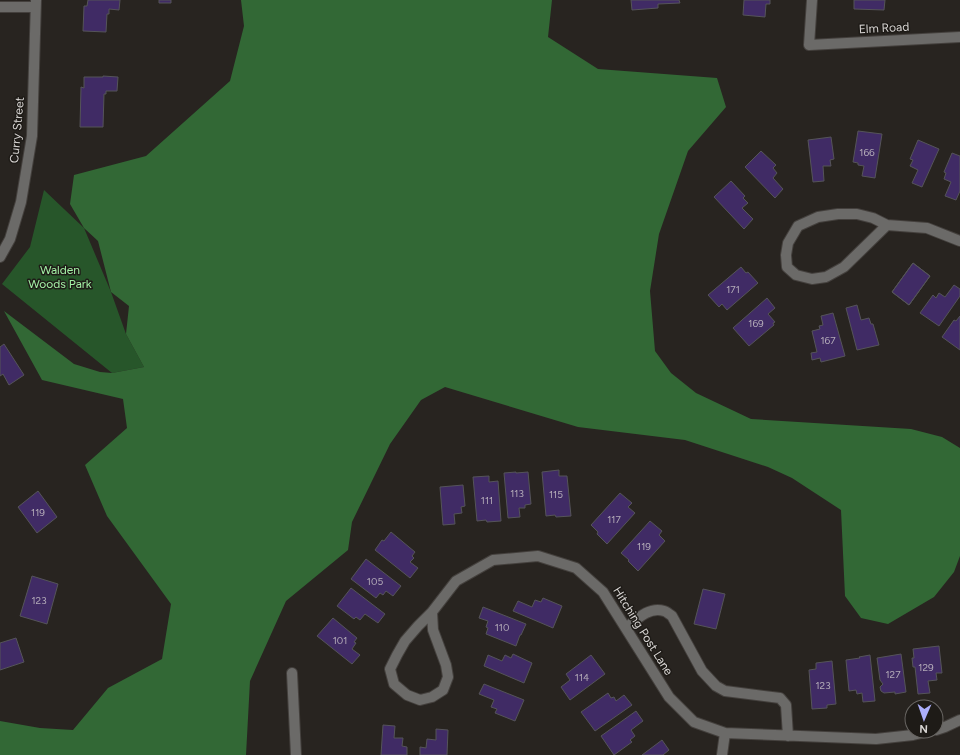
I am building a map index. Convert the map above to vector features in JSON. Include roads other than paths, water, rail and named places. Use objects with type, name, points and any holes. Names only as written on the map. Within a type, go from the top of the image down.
[{"type":"street","name":"Elm Road","points":[[812,0],[808,45],[960,37]]},
{"type":"street","points":[[0,7],[36,3]]},
{"type":"street","name":"Curry Street","points":[[0,257],[10,239],[21,202],[32,136],[36,3]]},
{"type":"street","points":[[887,225],[844,267],[826,277],[812,279],[796,275],[787,267],[786,255],[788,243],[798,226],[818,217],[838,214],[857,214],[873,218],[887,225],[927,228],[960,241]]},
{"type":"street","name":"Hitching Post Lane","points":[[432,612],[433,630],[446,665],[448,677],[443,690],[432,697],[420,700],[406,695],[394,684],[390,669],[405,641],[432,612],[456,580],[493,560],[538,556],[576,568],[603,592],[669,697],[694,722],[725,733],[876,739],[904,737]]},
{"type":"street","points":[[626,628],[654,609],[664,611],[672,616],[702,671],[716,686],[725,691],[780,698],[786,705],[788,736]]},
{"type":"street","points":[[292,673],[296,755]]},
{"type":"street","points":[[944,727],[960,720]]},
{"type":"street","points":[[722,755],[725,733]]},
{"type":"park label","name":"Walden Woods Park","points":[[60,277]]}]
